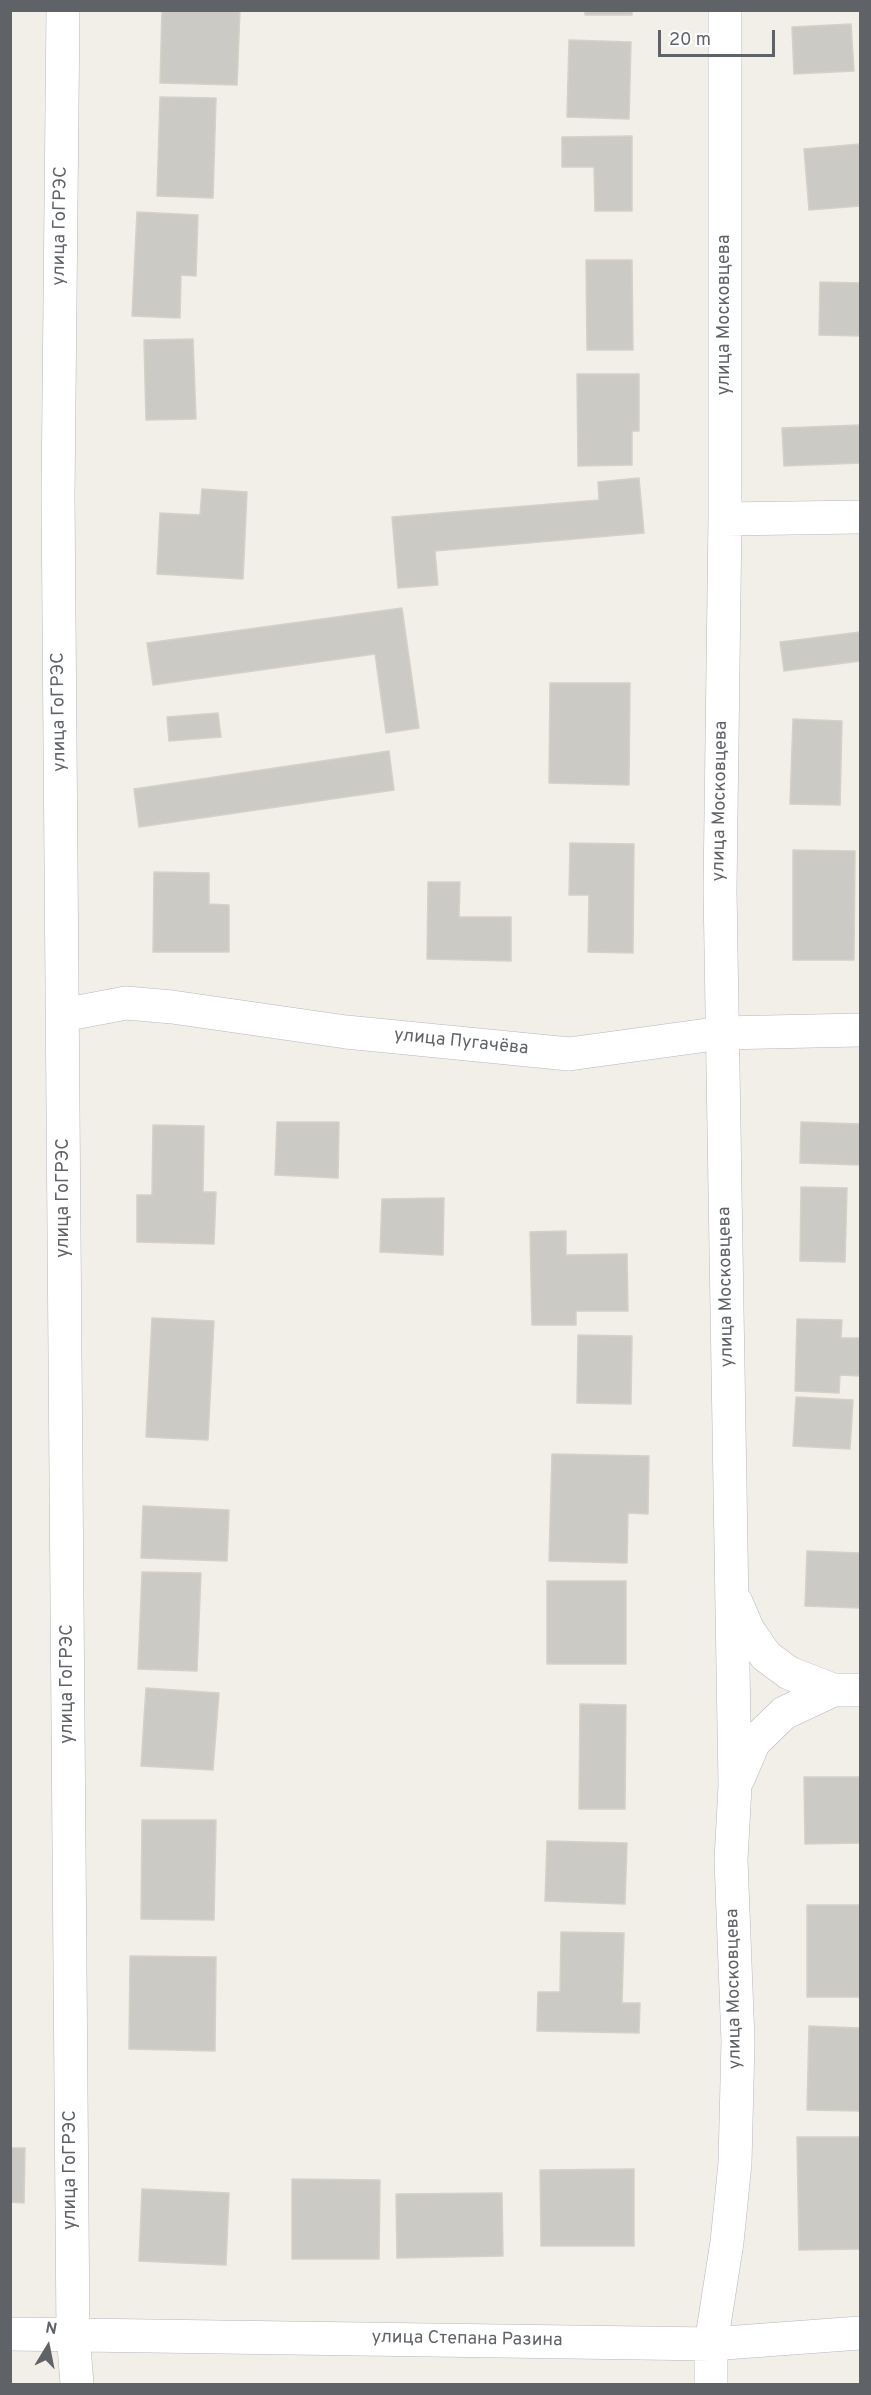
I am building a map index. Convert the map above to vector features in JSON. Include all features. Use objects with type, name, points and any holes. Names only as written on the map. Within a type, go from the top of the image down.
[{"type":"street","name":"улица ГоГРЭС","points":[[63,10],[58,495],[73,2334],[77,2385]]},
{"type":"street","name":"улица Московцева","points":[[711,2385],[711,2344],[727,2242],[735,2163],[738,2041],[731,1860],[735,1786],[720,889],[725,519],[725,10]]},
{"type":"street","points":[[725,519],[861,517]]},
{"type":"street","name":"улица Пугачёва","points":[[63,1015],[126,1003],[346,1032],[569,1054],[722,1033],[861,1030]]},
{"type":"street","name":"улица Московцева","points":[[732,1592],[748,1630],[766,1656],[789,1673],[847,1690]]},
{"type":"street","points":[[735,1786],[754,1742],[784,1713],[847,1690]]},
{"type":"street","name":"улица Степана Разина","points":[[10,2334],[711,2344],[861,2333]]},
{"type":"building","points":[[162,10],[240,10],[237,85],[160,83]]},
{"type":"building","points":[[585,10],[632,10],[632,15],[585,15]]},
{"type":"building","points":[[851,24],[854,71],[794,74],[792,27]]},
{"type":"building","points":[[569,40],[631,42],[629,119],[567,117]]},
{"type":"building","points":[[160,97],[216,98],[213,198],[157,196]]},
{"type":"building","points":[[632,136],[632,211],[595,211],[594,167],[562,167],[562,137]]},
{"type":"building","points":[[860,144],[860,206],[809,210],[804,149]]},
{"type":"building","points":[[137,212],[198,215],[196,276],[181,275],[180,318],[132,316]]},
{"type":"building","points":[[586,260],[632,260],[633,350],[587,350]]},
{"type":"building","points":[[820,282],[860,283],[860,336],[819,335]]},
{"type":"building","points":[[193,339],[196,419],[146,420],[144,340]]},
{"type":"building","points":[[577,374],[639,374],[639,431],[632,431],[632,465],[578,466]]},
{"type":"building","points":[[860,425],[860,463],[784,466],[782,428]]},
{"type":"building","points":[[639,478],[644,533],[435,551],[438,585],[398,588],[392,517],[599,500],[598,482]]},
{"type":"building","points":[[202,489],[247,492],[243,579],[157,574],[160,513],[200,515]]},
{"type":"building","points":[[402,608],[419,728],[386,733],[375,654],[153,685],[147,643]]},
{"type":"building","points":[[860,632],[860,661],[784,671],[780,642]]},
{"type":"building","points":[[550,683],[630,683],[629,785],[549,783]]},
{"type":"building","points":[[218,713],[221,737],[169,741],[167,717]]},
{"type":"building","points":[[793,719],[842,721],[840,805],[790,804]]},
{"type":"building","points":[[389,751],[394,790],[139,827],[134,789]]},
{"type":"building","points":[[570,843],[634,844],[633,953],[588,952],[589,895],[569,895]]},
{"type":"building","points":[[793,850],[855,851],[854,960],[793,960]]},
{"type":"building","points":[[154,872],[209,873],[209,904],[229,905],[229,952],[153,952]]},
{"type":"building","points":[[428,882],[460,882],[459,917],[511,917],[511,961],[427,959]]},
{"type":"building","points":[[277,1122],[339,1122],[338,1178],[275,1175]]},
{"type":"building","points":[[801,1122],[860,1124],[860,1165],[800,1163]]},
{"type":"building","points":[[153,1125],[204,1126],[203,1192],[216,1192],[214,1244],[137,1242],[137,1195],[152,1195]]},
{"type":"building","points":[[801,1187],[847,1188],[845,1262],[800,1261]]},
{"type":"building","points":[[444,1198],[443,1255],[380,1252],[382,1199]]},
{"type":"building","points":[[566,1231],[566,1255],[627,1254],[628,1311],[576,1311],[576,1325],[532,1325],[530,1232]]},
{"type":"building","points":[[152,1318],[214,1321],[208,1440],[146,1437]]},
{"type":"building","points":[[797,1319],[842,1320],[841,1338],[860,1338],[860,1376],[840,1375],[839,1393],[795,1391]]},
{"type":"building","points":[[578,1335],[632,1336],[631,1404],[577,1403]]},
{"type":"building","points":[[796,1397],[853,1400],[850,1449],[793,1446]]},
{"type":"building","points":[[552,1454],[649,1456],[648,1514],[628,1513],[627,1563],[549,1561]]},
{"type":"building","points":[[143,1506],[229,1510],[227,1561],[141,1558]]},
{"type":"building","points":[[807,1551],[860,1553],[860,1608],[805,1606]]},
{"type":"building","points":[[142,1572],[201,1573],[197,1671],[138,1669]]},
{"type":"building","points":[[547,1581],[626,1581],[626,1664],[547,1664]]},
{"type":"building","points":[[146,1688],[219,1693],[213,1770],[141,1766]]},
{"type":"building","points":[[580,1704],[626,1705],[625,1809],[579,1809]]},
{"type":"building","points":[[804,1777],[860,1777],[860,1843],[805,1844]]},
{"type":"building","points":[[142,1820],[216,1820],[214,1920],[141,1919]]},
{"type":"building","points":[[547,1841],[627,1843],[625,1904],[545,1901]]},
{"type":"building","points":[[807,1905],[860,1905],[860,1997],[807,1997]]},
{"type":"building","points":[[561,1932],[624,1933],[622,2003],[640,2003],[639,2033],[537,2031],[538,1992],[560,1992]]},
{"type":"building","points":[[130,1956],[216,1957],[215,2051],[129,2049]]},
{"type":"building","points":[[809,2026],[860,2028],[860,2111],[807,2110]]},
{"type":"building","points":[[797,2137],[860,2137],[860,2249],[799,2250]]},
{"type":"building","points":[[10,2148],[25,2148],[24,2203],[10,2202]]},
{"type":"building","points":[[634,2169],[634,2246],[541,2246],[540,2170]]},
{"type":"building","points":[[292,2179],[380,2180],[379,2259],[292,2259]]},
{"type":"building","points":[[142,2189],[229,2193],[226,2265],[139,2261]]},
{"type":"building","points":[[502,2193],[503,2256],[397,2258],[396,2194]]}]
